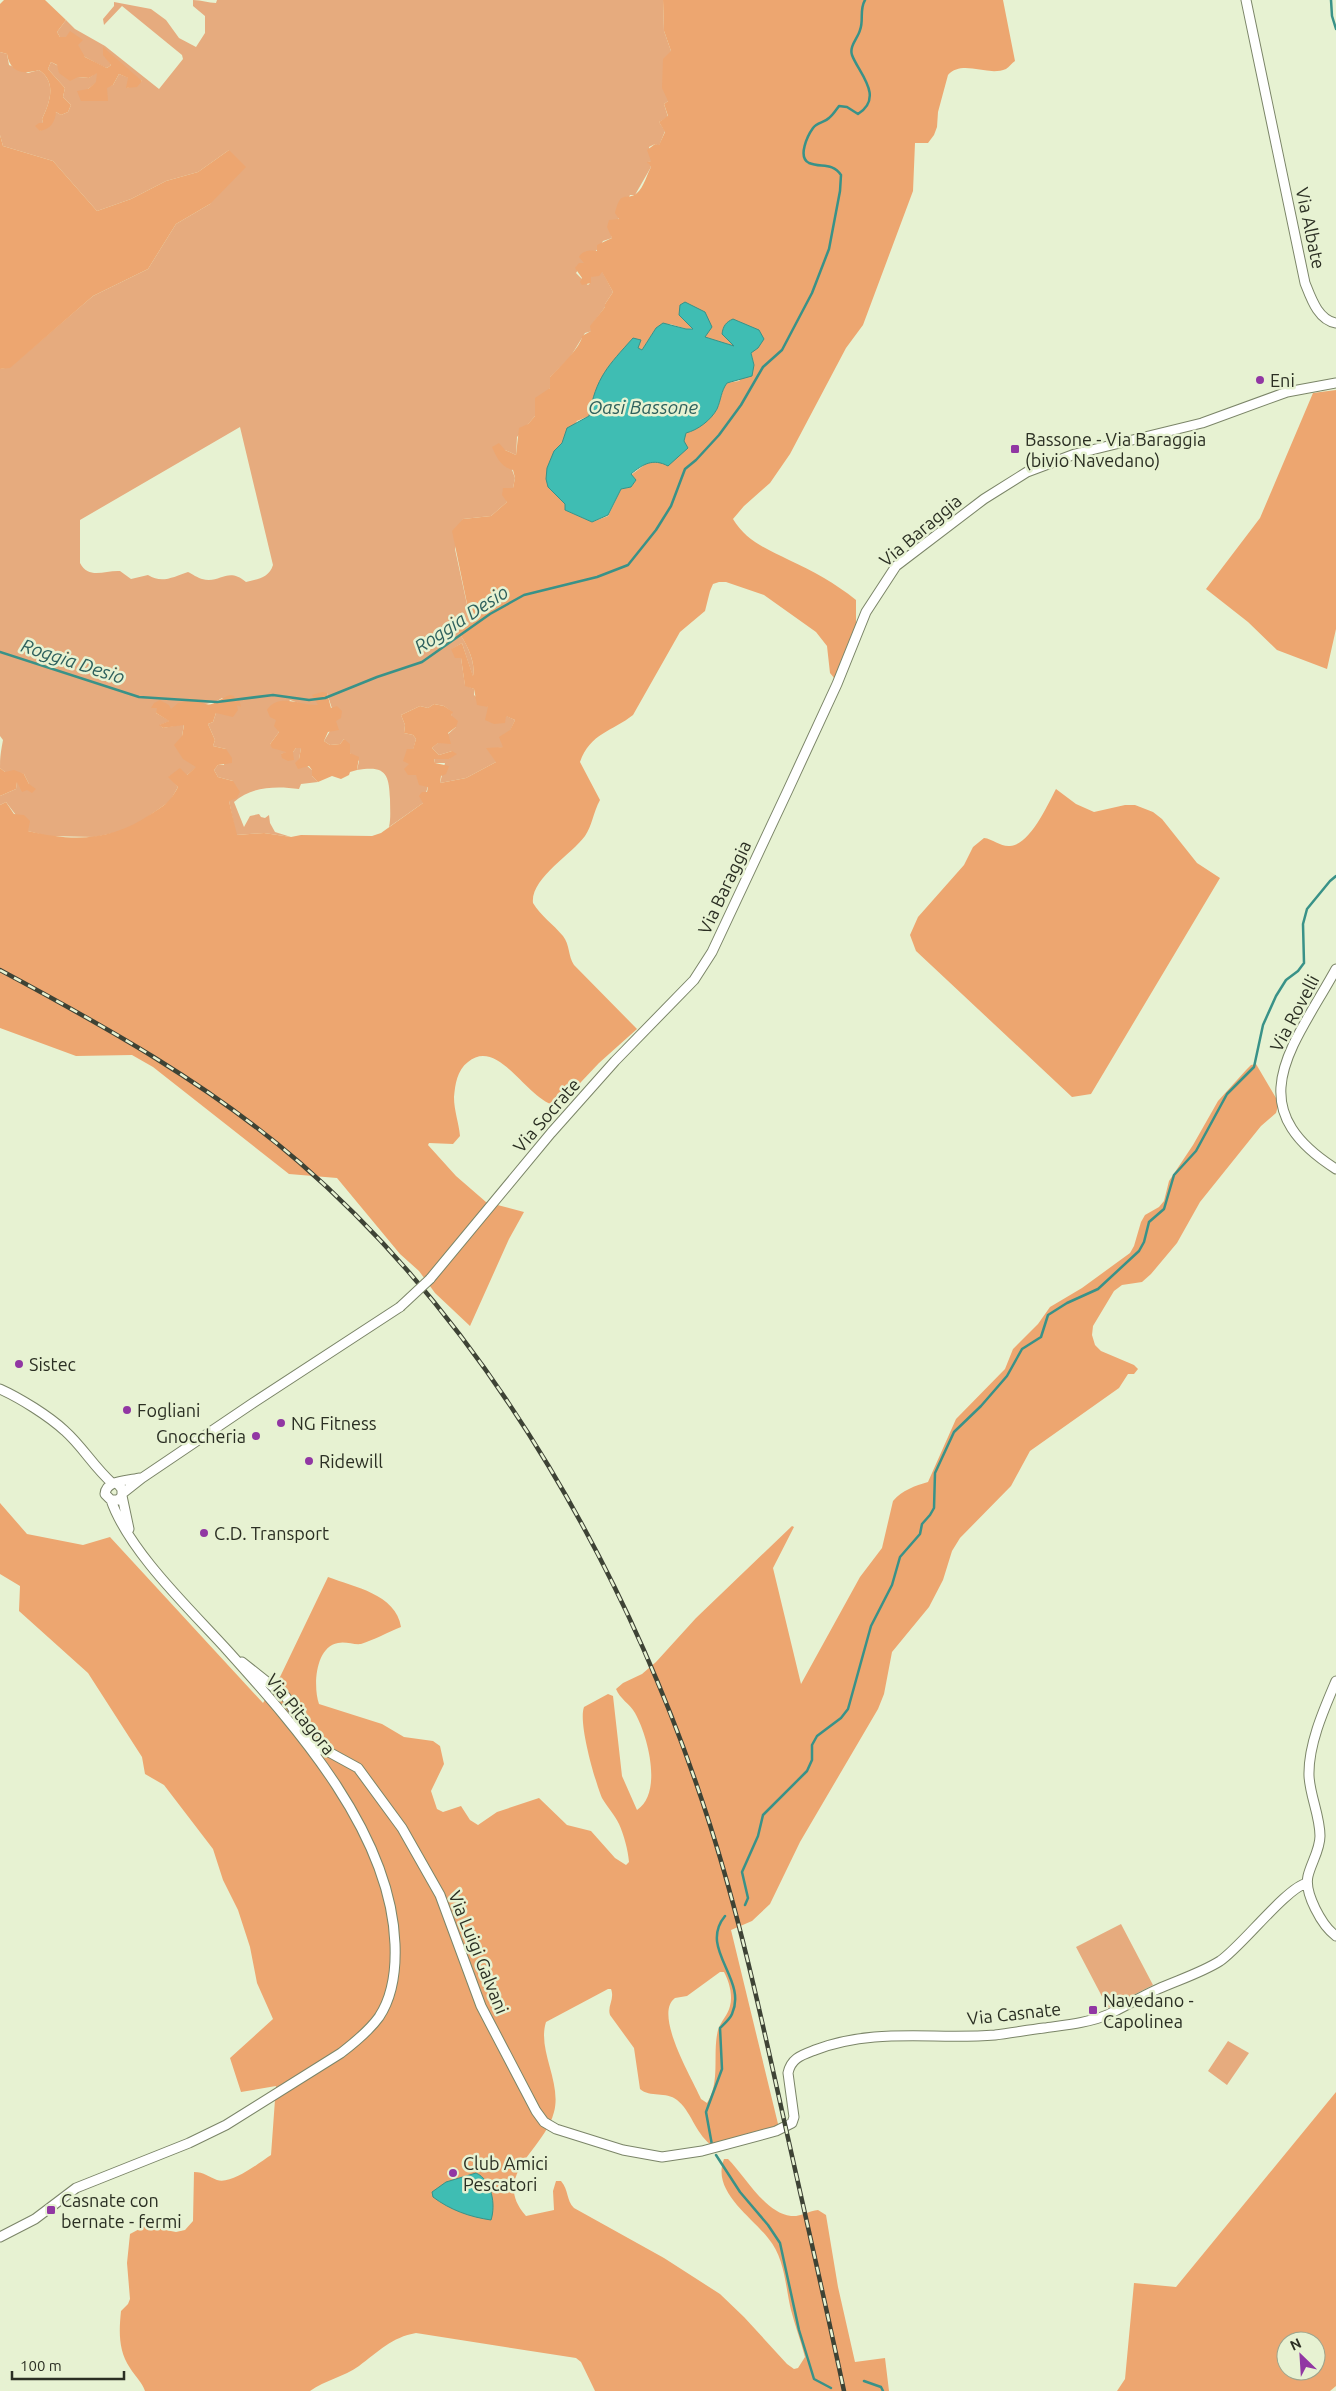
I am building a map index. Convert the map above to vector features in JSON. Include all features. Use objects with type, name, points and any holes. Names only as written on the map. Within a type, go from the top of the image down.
[{"type":"street","name":"Via Albate","points":[[1246,0],[1306,283],[1314,306],[1329,322],[1336,323]]},
{"type":"street","name":"Via Baraggia","points":[[694,980],[712,952],[837,684],[866,612],[896,566],[984,499],[1027,472],[1075,454],[1202,423],[1274,396],[1336,383]]},
{"type":"street","name":"Via Rovelli","points":[[1336,969],[1289,1054],[1281,1080],[1281,1108],[1287,1122],[1299,1140],[1316,1157],[1336,1169]]},
{"type":"street","name":"Via Socrate","points":[[142,1478],[400,1307],[430,1278],[551,1133],[615,1061],[694,980]]},
{"type":"street","points":[[0,1389],[13,1394],[65,1431],[99,1471],[122,1494]]},
{"type":"street","points":[[112,1485],[142,1478]]},
{"type":"street","points":[[111,1500],[118,1500],[122,1494],[142,1478]]},
{"type":"street","name":"Via Pitagora","points":[[112,1485],[105,1494],[111,1500],[114,1511],[146,1560],[230,1653],[326,1770]]},
{"type":"street","name":"Via Pitagora","points":[[122,1494],[131,1537]]},
{"type":"street","name":"Via Pitagora","points":[[230,1653],[280,1692],[291,1704],[316,1745],[326,1770]]},
{"type":"street","points":[[1336,1681],[1323,1713],[1310,1763],[1311,1789],[1320,1836],[1307,1883],[1319,1916],[1328,1930],[1336,1936]]},
{"type":"street","points":[[270,1701],[274,1692],[280,1692]]},
{"type":"street","points":[[279,1711],[289,1708],[291,1704]]},
{"type":"street","name":"Via Luigi Galvani","points":[[316,1745],[358,1768],[402,1828],[440,1895],[481,2006],[536,2111],[556,2129],[622,2150],[662,2157],[721,2147]]},
{"type":"street","points":[[0,2237],[36,2219],[76,2188],[189,2143],[226,2125],[341,2053],[379,2016],[392,1989],[395,1972],[395,1933],[391,1908],[374,1852],[326,1770]]},
{"type":"street","name":"Via Casnate","points":[[721,2147],[776,2131],[792,2123],[794,2117],[788,2073],[789,2066],[800,2055],[850,2039],[904,2034],[994,2035],[1084,2022],[1106,2015],[1137,1998],[1221,1960],[1283,1901],[1302,1884],[1307,1883]]},
{"type":"shaded area","points":[[4,0],[45,0],[66,20],[57,32],[60,37],[66,37],[70,31],[83,40],[78,45],[85,57],[107,68],[111,65],[103,55],[103,47],[142,81],[137,87],[126,88],[128,78],[119,74],[113,85],[107,88],[108,101],[81,101],[77,91],[88,89],[96,82],[97,73],[89,78],[78,77],[70,81],[59,73],[57,65],[51,62],[48,69],[65,88],[63,97],[71,105],[68,112],[61,115],[56,112],[51,125],[47,129],[40,131],[35,126],[43,123],[42,119],[49,99],[50,86],[45,75],[39,70],[18,71],[11,65],[7,54],[0,52],[0,4]]},
{"type":"shaded area","points":[[193,0],[216,3],[217,0],[663,0],[664,31],[671,51],[668,101],[664,104],[668,117],[659,122],[665,131],[659,146],[655,144],[649,147],[652,161],[648,162],[651,167],[635,195],[630,195],[611,234],[612,238],[603,241],[576,273],[588,285],[590,277],[602,271],[613,292],[591,326],[592,331],[585,333],[569,359],[550,377],[550,388],[537,406],[535,416],[517,437],[516,455],[505,450],[515,478],[513,488],[503,488],[507,502],[491,516],[463,519],[455,549],[471,623],[458,632],[470,653],[474,671],[473,677],[462,643],[452,649],[461,658],[465,685],[474,689],[474,695],[488,707],[515,720],[503,747],[498,748],[496,762],[466,778],[440,783],[445,763],[435,763],[434,758],[449,759],[452,751],[439,755],[432,748],[456,727],[451,715],[452,712],[444,706],[434,704],[428,708],[420,706],[401,715],[405,725],[404,733],[413,735],[416,739],[409,765],[428,786],[423,803],[389,827],[389,790],[384,773],[374,769],[357,770],[359,761],[350,753],[344,739],[340,744],[330,745],[324,741],[336,721],[327,693],[318,705],[307,706],[290,700],[276,720],[279,732],[270,744],[288,752],[281,754],[293,752],[296,748],[301,748],[299,759],[312,770],[312,776],[318,782],[301,784],[299,789],[265,788],[249,793],[234,802],[244,827],[250,816],[259,814],[265,818],[269,815],[270,823],[275,832],[291,837],[264,833],[236,835],[229,801],[233,781],[218,777],[214,770],[218,765],[224,765],[226,749],[213,746],[215,740],[208,724],[213,722],[216,713],[236,702],[222,698],[210,703],[184,705],[171,710],[163,702],[156,713],[170,721],[160,725],[163,728],[184,724],[182,736],[197,767],[187,775],[169,776],[178,787],[170,801],[127,830],[95,837],[47,836],[28,831],[6,802],[0,805],[0,796],[16,789],[17,781],[29,784],[24,774],[5,772],[0,768],[3,740],[0,736],[0,369],[10,367],[93,296],[148,269],[176,224],[210,204],[229,150],[198,172],[166,181],[131,199],[97,211],[53,161],[3,146],[0,135],[0,52],[7,54],[9,65],[28,73],[39,70],[48,80],[50,93],[40,131],[56,112],[61,115],[68,112],[71,105],[63,97],[65,88],[48,69],[51,62],[78,77],[89,78],[97,72],[97,82],[88,89],[113,85],[119,74],[129,78],[127,88],[142,81],[108,60],[111,65],[107,68],[99,65],[85,57],[73,41],[60,37],[57,32],[66,20],[75,29],[105,46],[159,89],[183,59],[182,55],[122,6],[104,25],[103,19],[114,6],[114,2],[151,9],[166,20],[179,38],[196,47],[205,33],[205,16],[193,6]],"holes":[[[240,427],[273,565],[266,575],[246,582],[234,575],[209,580],[202,579],[188,572],[163,579],[153,578],[148,575],[131,579],[120,571],[93,573],[84,568],[80,563],[80,520]]]},
{"type":"shaded area","points":[[663,0],[1003,0],[1015,61],[1006,69],[999,71],[961,68],[954,70],[948,75],[934,135],[928,143],[915,143],[913,191],[863,325],[846,348],[790,454],[770,483],[744,506],[733,519],[744,533],[758,544],[807,568],[856,600],[856,624],[839,684],[830,673],[827,646],[816,632],[764,595],[726,582],[719,582],[713,584],[705,611],[680,632],[633,715],[596,739],[584,752],[580,762],[600,800],[585,836],[553,867],[538,885],[533,903],[563,936],[574,965],[637,1029],[599,1063],[564,1100],[554,1105],[543,1100],[501,1063],[490,1057],[479,1056],[468,1062],[461,1069],[454,1097],[460,1136],[453,1144],[429,1143],[428,1145],[456,1176],[486,1202],[524,1212],[509,1239],[470,1326],[435,1293],[419,1271],[400,1254],[337,1178],[289,1174],[153,1067],[132,1055],[76,1056],[0,1028],[0,805],[6,802],[14,814],[24,815],[30,821],[28,831],[45,835],[77,838],[92,837],[122,830],[156,811],[170,800],[178,787],[168,777],[180,768],[187,775],[196,767],[183,759],[174,745],[182,736],[184,725],[163,728],[159,725],[169,721],[156,713],[157,708],[151,708],[154,703],[160,700],[169,705],[171,709],[178,703],[196,699],[210,704],[230,695],[234,696],[236,702],[239,699],[241,707],[237,705],[238,710],[233,717],[216,713],[213,722],[208,724],[215,740],[213,746],[226,749],[232,758],[232,763],[218,765],[214,770],[218,777],[233,781],[240,792],[237,798],[229,801],[237,835],[264,833],[291,837],[301,835],[372,836],[381,833],[423,803],[419,796],[422,792],[427,792],[428,787],[419,785],[416,775],[408,775],[404,769],[409,764],[403,761],[407,749],[413,749],[416,739],[413,735],[404,733],[405,725],[401,715],[420,706],[428,708],[434,704],[444,706],[453,712],[451,715],[458,721],[456,727],[448,733],[451,744],[438,743],[432,748],[439,755],[452,751],[457,754],[449,759],[434,759],[435,763],[449,766],[446,774],[441,776],[440,783],[466,778],[496,762],[486,748],[503,747],[499,737],[510,730],[515,720],[506,716],[505,723],[494,724],[485,720],[488,707],[477,705],[474,689],[465,686],[461,658],[455,658],[451,649],[462,643],[473,676],[474,670],[470,653],[458,632],[462,626],[471,623],[452,531],[463,519],[491,516],[507,502],[502,495],[503,488],[513,488],[515,478],[513,470],[502,464],[492,447],[499,443],[505,450],[516,455],[519,428],[528,424],[535,416],[535,398],[550,388],[550,377],[578,346],[582,336],[591,331],[590,326],[605,307],[613,292],[602,272],[599,276],[591,277],[591,283],[582,285],[580,282],[582,278],[575,268],[579,263],[584,263],[579,257],[583,253],[597,251],[597,245],[612,238],[607,227],[609,220],[619,219],[615,213],[617,205],[622,198],[637,193],[642,187],[651,167],[647,162],[651,161],[647,150],[655,144],[659,145],[665,132],[659,122],[668,116],[664,104],[668,101],[662,88],[663,59],[671,51],[664,31]],"holes":[[[670,324],[686,329],[712,327],[704,337],[751,352],[754,365],[739,381],[727,383],[715,412],[703,423],[686,433],[683,441],[661,462],[647,463],[631,475],[636,480],[631,487],[621,489],[608,516],[592,522],[565,510],[565,504],[548,487],[554,451],[577,421],[589,416],[595,394],[612,364],[633,338],[637,348],[642,350],[656,328]]]},
{"type":"shaded area","points":[[0,135],[3,146],[53,161],[97,211],[131,199],[166,181],[198,172],[229,150],[246,167],[210,204],[176,224],[148,269],[93,296],[10,368],[0,369]]},
{"type":"shaded area","points":[[1336,390],[1336,629],[1327,669],[1277,650],[1248,622],[1206,589],[1260,518],[1313,393]]},
{"type":"shaded area","points":[[322,692],[327,693],[331,708],[337,706],[342,711],[341,718],[336,721],[339,730],[328,732],[324,741],[330,745],[340,744],[344,739],[350,744],[350,753],[359,757],[357,770],[350,772],[349,775],[341,779],[332,776],[318,782],[312,776],[312,770],[309,766],[298,769],[295,763],[299,759],[301,748],[296,748],[293,752],[294,760],[288,761],[282,758],[281,754],[286,752],[272,748],[270,744],[279,732],[274,726],[276,720],[270,717],[267,710],[277,702],[284,701],[318,705],[312,695]]},
{"type":"shaded area","points":[[0,768],[5,772],[14,770],[24,774],[29,784],[36,789],[32,793],[27,790],[22,792],[17,782],[16,789],[0,796]]},
{"type":"shaded area","points":[[1056,789],[1076,804],[1094,812],[1125,805],[1135,805],[1153,812],[1162,819],[1197,863],[1220,878],[1091,1094],[1072,1097],[916,951],[910,935],[918,917],[964,865],[973,847],[984,838],[1007,846],[1017,844],[1038,823]]},
{"type":"shaded area","points":[[1256,1064],[1276,1098],[1278,1106],[1276,1113],[1261,1126],[1200,1202],[1177,1243],[1151,1274],[1142,1282],[1122,1285],[1114,1291],[1093,1326],[1092,1335],[1095,1345],[1101,1351],[1134,1365],[1138,1369],[1134,1374],[1128,1374],[1119,1388],[1030,1451],[1011,1486],[960,1538],[952,1551],[943,1580],[929,1607],[892,1652],[884,1694],[878,1709],[800,1842],[770,1904],[752,1921],[731,1930],[779,2128],[710,2144],[700,2134],[686,2110],[677,2100],[673,2097],[644,2092],[640,2089],[634,2048],[610,2015],[611,1989],[546,2022],[545,2044],[556,2101],[548,2126],[516,2175],[514,2188],[516,2201],[526,2216],[554,2210],[553,2191],[556,2181],[561,2181],[574,2208],[664,2258],[720,2294],[787,2364],[794,2369],[798,2368],[805,2357],[791,2310],[784,2272],[778,2254],[768,2238],[728,2193],[723,2182],[722,2171],[724,2159],[728,2159],[756,2193],[773,2208],[791,2216],[818,2210],[826,2215],[838,2287],[855,2362],[885,2358],[889,2391],[595,2391],[581,2362],[576,2358],[416,2333],[392,2342],[353,2370],[310,2391],[145,2391],[126,2361],[120,2340],[121,2311],[130,2299],[127,2263],[130,2234],[145,2226],[176,2232],[185,2230],[193,2221],[194,2172],[223,2181],[245,2172],[271,2155],[276,2086],[241,2092],[230,2058],[273,2019],[257,1983],[250,1947],[238,1910],[223,1880],[213,1849],[164,1785],[145,1774],[142,1757],[88,1673],[19,1611],[20,1586],[0,1574],[0,1503],[27,1534],[83,1545],[110,1537],[263,1703],[280,1677],[328,1577],[383,1599],[397,1616],[401,1627],[361,1644],[338,1643],[330,1646],[320,1660],[316,1678],[319,1704],[382,1724],[404,1737],[433,1741],[440,1746],[444,1764],[431,1791],[437,1809],[443,1812],[461,1806],[470,1820],[478,1825],[497,1812],[539,1798],[567,1825],[591,1831],[615,1858],[626,1865],[629,1862],[623,1833],[602,1798],[595,1779],[583,1726],[584,1707],[608,1694],[613,1696],[622,1776],[637,1810],[645,1802],[649,1791],[651,1764],[640,1723],[635,1713],[616,1689],[623,1683],[642,1674],[656,1662],[696,1618],[792,1526],[794,1527],[773,1568],[801,1684],[860,1577],[882,1548],[893,1501],[905,1491],[928,1482],[956,1419],[1005,1369],[1013,1349],[1038,1324],[1050,1307],[1082,1288],[1130,1253],[1145,1215],[1159,1207],[1164,1201],[1169,1181],[1193,1145],[1218,1101],[1251,1065]],"holes":[[[720,1972],[724,1972],[730,1988],[731,2002],[718,2030],[714,2086],[707,2103],[701,2099],[676,2047],[671,2031],[669,2006],[675,1998],[687,1996]]]},
{"type":"shaded area","points":[[1121,1924],[1153,1985],[1108,2008],[1076,1947]]},
{"type":"shaded area","points":[[1228,2041],[1249,2053],[1227,2085],[1208,2071]]},
{"type":"shaded area","points":[[1336,2092],[1336,2386],[1330,2391],[1117,2391],[1125,2379],[1134,2283],[1176,2287]]},
{"type":"water","name":"Oasi Bassone","points":[[685,302],[705,312],[712,327],[705,337],[734,346],[722,334],[725,325],[733,319],[759,330],[764,339],[758,348],[751,353],[754,365],[752,376],[727,383],[723,389],[717,409],[708,421],[691,432],[686,433],[684,441],[688,448],[668,466],[658,462],[648,463],[631,474],[636,480],[631,487],[621,489],[608,515],[592,522],[565,510],[565,504],[548,487],[546,479],[547,468],[554,451],[562,443],[567,428],[589,416],[595,391],[604,373],[633,338],[641,340],[638,348],[642,350],[656,328],[663,323],[693,329],[679,315],[680,305]]},
{"type":"water","points":[[476,2173],[486,2181],[489,2187],[493,2200],[491,2220],[461,2212],[446,2206],[433,2197],[432,2192],[446,2182]]},
{"type":"waterway","name":"Roggia Desio","points":[[0,652],[139,697],[217,702],[273,695],[309,700],[325,698],[377,677],[422,662],[490,614],[524,595],[597,577],[628,565],[656,530],[671,506],[685,469],[719,435],[741,405],[763,367],[782,350],[812,293],[829,249],[840,191],[841,175],[834,168],[809,163],[804,156],[804,151],[815,126],[827,120],[839,106],[847,107],[858,114],[866,107],[869,100],[870,92],[851,52],[861,26],[862,8],[865,0]]},
{"type":"waterway","points":[[1331,0],[1332,16],[1336,29]]},
{"type":"waterway","points":[[745,1905],[748,1898],[742,1872],[758,1836],[763,1815],[807,1771],[812,1760],[812,1745],[817,1736],[841,1718],[848,1709],[871,1626],[892,1585],[900,1557],[920,1534],[922,1524],[934,1508],[935,1473],[954,1432],[981,1406],[1007,1376],[1022,1349],[1041,1337],[1048,1315],[1067,1303],[1098,1289],[1139,1251],[1144,1242],[1149,1222],[1164,1209],[1174,1175],[1196,1151],[1227,1094],[1254,1067],[1263,1025],[1276,996],[1286,980],[1298,971],[1304,963],[1303,924],[1307,909],[1336,876]]},
{"type":"waterway","points":[[712,2145],[706,2112],[722,2069],[720,2028],[731,2016],[735,2001],[734,1989],[717,1940],[718,1928],[725,1916]]},
{"type":"waterway","points":[[716,2155],[740,2192],[768,2225],[780,2243],[799,2330],[814,2379],[831,2388]]},
{"type":"waterway","points":[[864,2381],[881,2387],[883,2391]]},
{"type":"railway","points":[[0,970],[155,1058],[229,1107],[299,1162],[369,1229],[434,1302],[494,1382],[548,1466],[597,1553],[641,1643],[678,1734],[710,1825],[732,1898],[768,2046],[844,2391]]},
{"type":"place","name":"Eni","points":[[1260,380]]},
{"type":"place","name":"Bassone - Via Baraggia (bivio Navedano)","points":[[1015,449]]},
{"type":"place","name":"Sistec","points":[[19,1364]]},
{"type":"place","name":"Fogliani","points":[[127,1410]]},
{"type":"place","name":"NG Fitness","points":[[281,1423]]},
{"type":"place","name":"Gnoccheria","points":[[256,1436]]},
{"type":"place","name":"Ridewill","points":[[309,1461]]},
{"type":"place","name":"C.D. Transport","points":[[204,1533]]},
{"type":"place","name":"Navedano - Capolinea","points":[[1093,2010]]},
{"type":"place","name":"Club Amici Pescatori","points":[[453,2173]]},
{"type":"place","name":"Casnate con bernate - fermi","points":[[51,2210]]}]
